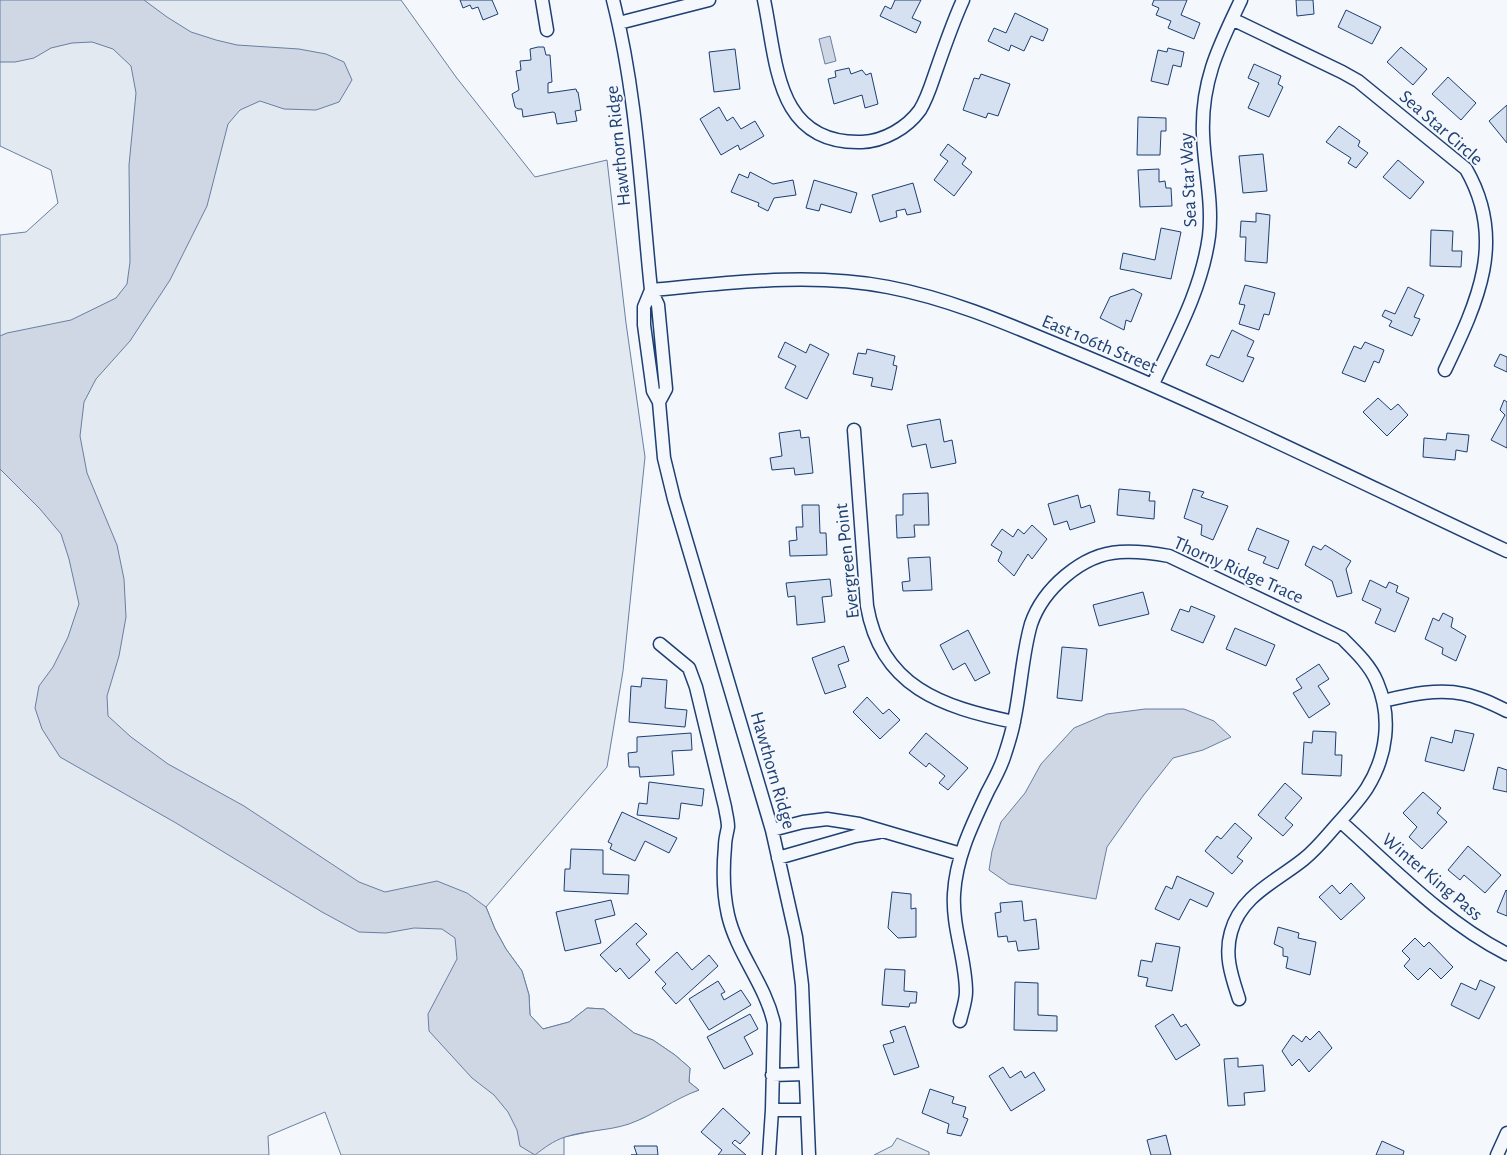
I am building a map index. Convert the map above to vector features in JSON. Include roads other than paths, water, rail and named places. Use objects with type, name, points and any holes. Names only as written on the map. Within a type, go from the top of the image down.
[{"type":"street","points":[[542,0],[547,30]]},
{"type":"street","name":"Hawthorn Ridge","points":[[614,0],[632,96],[651,290],[658,305],[666,389],[659,402],[664,458],[674,499],[772,830],[796,937],[802,985],[809,1155]]},
{"type":"street","points":[[619,23],[709,0]]},
{"type":"street","points":[[764,0],[777,72],[783,95],[791,109],[802,122],[813,130],[831,138],[851,142],[880,139],[909,122],[920,110],[928,95],[962,0]]},
{"type":"street","name":"Sea Star Way","points":[[1153,384],[1197,286],[1206,257],[1210,219],[1203,133],[1204,111],[1210,68],[1241,0]]},
{"type":"street","name":"Sea Star Circle","points":[[1232,19],[1358,81],[1460,164],[1477,182],[1490,210],[1495,239],[1494,253],[1488,279],[1445,370]]},
{"type":"street","name":"East 106th Street","points":[[651,290],[798,279],[826,279],[887,287],[931,297],[966,308],[1153,384],[1507,552]]},
{"type":"street","name":"Evergreen Point","points":[[854,430],[867,606],[878,645],[892,667],[931,697],[956,708],[1014,722]]},
{"type":"street","name":"Thorny Ridge Trace","points":[[960,1021],[966,993],[954,911],[956,876],[969,832],[1002,762],[1014,722],[1025,651],[1032,624],[1045,597],[1068,573],[1097,558],[1119,552],[1146,552],[1169,556],[1342,638],[1369,668],[1377,681],[1383,701],[1386,730],[1381,761],[1368,787],[1306,858],[1254,895],[1238,915],[1231,932],[1227,950],[1230,970],[1239,999]]},
{"type":"street","points":[[660,644],[689,668],[705,721],[728,825],[724,871],[725,896],[729,916],[742,952],[765,994],[774,1024],[769,1155]]},
{"type":"street","points":[[1383,701],[1406,695],[1447,692],[1478,698],[1507,711]]},
{"type":"street","points":[[772,830],[803,822],[828,819],[859,824],[961,854]]},
{"type":"street","name":"Winter King Pass","points":[[1340,821],[1444,914],[1469,933],[1507,954]]},
{"type":"street","points":[[778,858],[855,836],[884,831]]},
{"type":"street","points":[[772,1075],[805,1074]]},
{"type":"street","points":[[772,1110],[807,1110]]},
{"type":"street","points":[[1496,1155],[1507,1133]]}]
